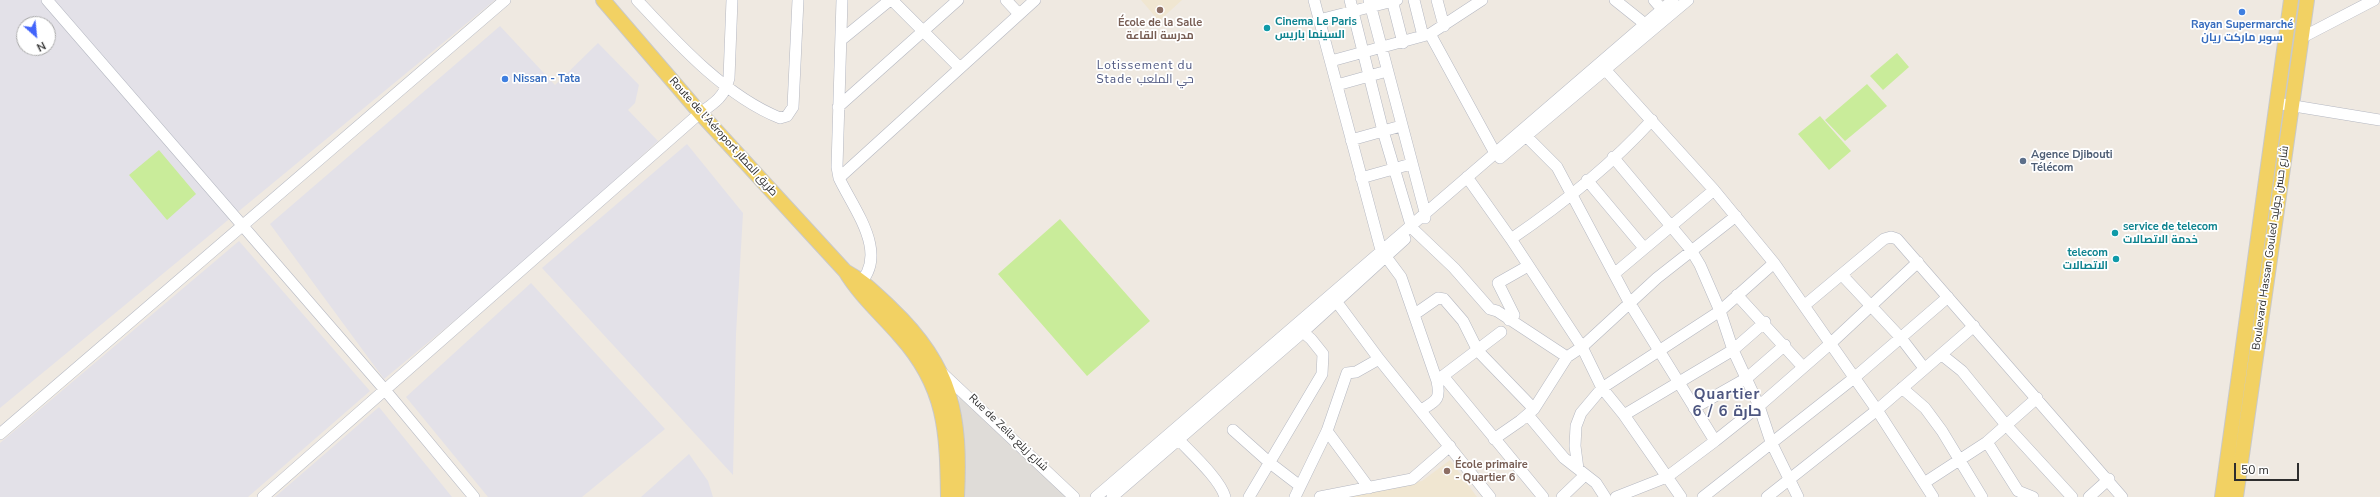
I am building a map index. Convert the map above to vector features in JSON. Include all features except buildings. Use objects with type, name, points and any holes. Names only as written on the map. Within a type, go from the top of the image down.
[{"type":"main road","name":"Route de l'Aéroport طريق المطار","points":[[603,0],[700,113],[845,271],[859,284]]},
{"type":"main road","name":"Boulevard Hassan Gouled شارع حسن جوليد","points":[[2222,497],[2291,0]]},
{"type":"main road","name":"Boulevard Hassan Gouled شارع حسن جوليد","points":[[2236,497],[2290,106],[2307,0]]},
{"type":"main road","points":[[859,284],[925,368],[939,398],[944,421],[948,455],[948,497]]},
{"type":"main road","points":[[859,284],[907,325],[929,350],[941,370],[955,412],[959,460],[957,497]]},
{"type":"street","points":[[47,0],[385,390],[474,497]]},
{"type":"street","points":[[0,434],[506,0]]},
{"type":"street","points":[[637,0],[664,29],[727,87],[780,118],[790,113],[793,107],[798,0]]},
{"type":"street","points":[[263,497],[700,113],[719,101],[727,87],[732,0]]},
{"type":"street","points":[[842,0],[838,107],[839,178],[871,244],[871,255],[867,273],[859,284]]},
{"type":"street","points":[[841,40],[891,0],[960,68]]},
{"type":"street","points":[[838,107],[922,30],[958,0]]},
{"type":"street","points":[[1006,0],[1019,14]]},
{"type":"street","points":[[839,178],[1035,0]]},
{"type":"street","points":[[1314,0],[1361,178],[1384,253],[1401,276],[1440,378],[1543,497]]},
{"type":"street","points":[[1350,0],[1383,131],[1412,227],[1454,268],[1490,309],[1497,311],[1567,357]]},
{"type":"street","points":[[1319,20],[1353,12],[1370,3],[1394,0],[1402,43]]},
{"type":"street","points":[[1414,0],[1426,35],[1494,153]]},
{"type":"street","points":[[1437,0],[1444,26]]},
{"type":"street","points":[[1331,62],[1426,35],[1444,26],[1462,5],[1482,0]]},
{"type":"street","points":[[1615,0],[1645,24]]},
{"type":"street","points":[[1654,0],[1666,13]]},
{"type":"street","points":[[1096,497],[1193,420],[1412,227],[1666,13],[1673,0]]},
{"type":"street","points":[[1602,67],[1645,24],[1688,0]]},
{"type":"street","points":[[2301,38],[2374,0]]},
{"type":"street","points":[[1370,3],[1425,216]]},
{"type":"street","points":[[1602,67],[1652,120],[1714,190],[1774,263],[1805,305],[1830,344],[1877,410],[1933,497]]},
{"type":"street","points":[[1337,85],[1387,72]]},
{"type":"street","points":[[2276,103],[2380,120]]},
{"type":"street","points":[[1511,239],[1546,215],[1613,157],[1652,120]]},
{"type":"street","points":[[1351,140],[1401,126]]},
{"type":"street","points":[[1468,180],[1494,153],[1523,133]]},
{"type":"street","points":[[1523,133],[1557,167],[1629,302],[1715,441]]},
{"type":"street","points":[[1613,157],[1671,226],[1700,265],[1720,311],[1732,350],[1760,406],[1771,442],[1798,497]]},
{"type":"street","points":[[1361,178],[1411,164]]},
{"type":"street","points":[[1468,180],[1511,239],[1582,347],[1602,388],[1624,415],[1681,497]]},
{"type":"street","points":[[1587,180],[1644,248]]},
{"type":"street","points":[[1614,274],[1714,190]]},
{"type":"street","points":[[1494,439],[1531,412],[1567,357],[1582,347],[1629,302],[1690,250],[1736,216]]},
{"type":"street","points":[[1805,305],[1887,238],[1897,239],[2108,479],[2122,497]]},
{"type":"street","points":[[1616,497],[1667,477],[1760,406],[1830,344],[1870,305],[1918,262]]},
{"type":"street","points":[[1582,472],[1575,446],[1576,426],[1581,412],[1602,388],[1720,311],[1774,263]]},
{"type":"street","points":[[1509,320],[1514,315],[1498,283],[1528,266]]},
{"type":"street","points":[[1842,275],[1901,338],[1924,368]]},
{"type":"street","points":[[1737,295],[1764,322],[1803,367]]},
{"type":"street","points":[[1703,497],[1854,378],[1948,297]]},
{"type":"street","points":[[1333,298],[1379,359],[1490,497]]},
{"type":"street","points":[[1415,314],[1442,298],[1463,321],[1478,351],[1531,412],[1564,458],[1596,483],[1606,497]]},
{"type":"street","points":[[1624,415],[1732,350],[1764,322]]},
{"type":"street","points":[[1767,497],[1877,410],[1974,326]]},
{"type":"street","points":[[1249,497],[1322,374],[1323,354],[1299,328]]},
{"type":"street","points":[[1421,410],[1435,402],[1438,397],[1440,378],[1478,351],[1501,332]]},
{"type":"street","points":[[1694,408],[1747,378],[1785,345]]},
{"type":"street","points":[[1942,355],[1962,372],[2006,425],[2072,497]]},
{"type":"street","points":[[1296,497],[1326,432],[1347,373],[1356,372],[1379,359]]},
{"type":"street","points":[[925,368],[941,370]]},
{"type":"street","name":"Rue de Zeila شارع زيلع","points":[[941,370],[1074,497]]},
{"type":"street","points":[[1902,388],[1925,408],[1942,431],[1958,460],[1982,497]]},
{"type":"street","points":[[1924,483],[1987,442],[2037,398]]},
{"type":"street","points":[[1112,497],[1178,439],[1193,420]]},
{"type":"street","points":[[1233,430],[1270,463],[1300,486]]},
{"type":"street","points":[[1326,432],[1369,488]]},
{"type":"street","points":[[1178,439],[1200,462],[1222,490],[1225,497]]},
{"type":"street","points":[[1987,442],[2018,491],[2033,497]]},
{"type":"street","points":[[1320,497],[1412,479],[1450,446]]},
{"type":"street","points":[[1562,497],[1582,472]]},
{"type":"street","points":[[2089,497],[2108,479]]},
{"type":"shaded area","points":[[0,0],[495,0],[0,408]]},
{"type":"shaded area","name":"École de la Salle مدرسة القاعة","points":[[1141,0],[1182,0],[1159,21]]},
{"type":"shaded area","points":[[500,26],[555,85],[598,43],[639,85],[635,103],[628,110],[658,141],[523,264],[384,379],[270,224]]},
{"type":"shaded area","points":[[687,144],[743,213],[736,334],[733,475],[542,268]]},
{"type":"shaded area","points":[[239,241],[370,391],[248,497],[0,497],[0,443]]},
{"type":"shaded area","points":[[531,283],[665,429],[582,497],[488,497],[406,397]]},
{"type":"shaded area","points":[[959,390],[1066,497],[962,497]]},
{"type":"shaded area","points":[[379,407],[452,497],[275,497]]},
{"type":"shaded area","points":[[689,454],[708,481],[713,497],[641,497]]},
{"type":"shaded area","name":"École primaire - Quartier 6","points":[[1450,460],[1477,497],[1346,497],[1422,481]]},
{"type":"green space","points":[[1897,53],[1909,67],[1883,90],[1870,76]]},
{"type":"green space","points":[[1867,84],[1887,106],[1845,141],[1825,120]]},
{"type":"green space","points":[[1820,116],[1851,151],[1829,170],[1798,134]]},
{"type":"green space","points":[[159,150],[196,194],[167,220],[129,175]]},
{"type":"green space","points":[[1060,219],[1150,321],[1087,376],[998,274]]},
{"type":"place","name":"École de la Salle مدرسة القاعة","points":[[1160,10]]},
{"type":"place","name":"Rayan Supermarché سوبر ماركت ريان","points":[[2242,12]]},
{"type":"place","name":"Cinema Le Paris السينما باريس","points":[[1267,28]]},
{"type":"place","name":"Nissan - Tata","points":[[505,79]]},
{"type":"place","name":"Agence Djibouti Télécom","points":[[2023,161]]},
{"type":"place","name":"service de telecom خدمة الاتصالات","points":[[2115,233]]},
{"type":"place","name":"telecom الاتصالات","points":[[2116,259]]},
{"type":"place","name":"École primaire - Quartier 6","points":[[1447,471]]},
{"type":"district","name":"Lotissement du Stade حي الملعب","points":[[1145,73]]},
{"type":"district","name":"Quartier 6 / حارة 6","points":[[1727,404]]}]
